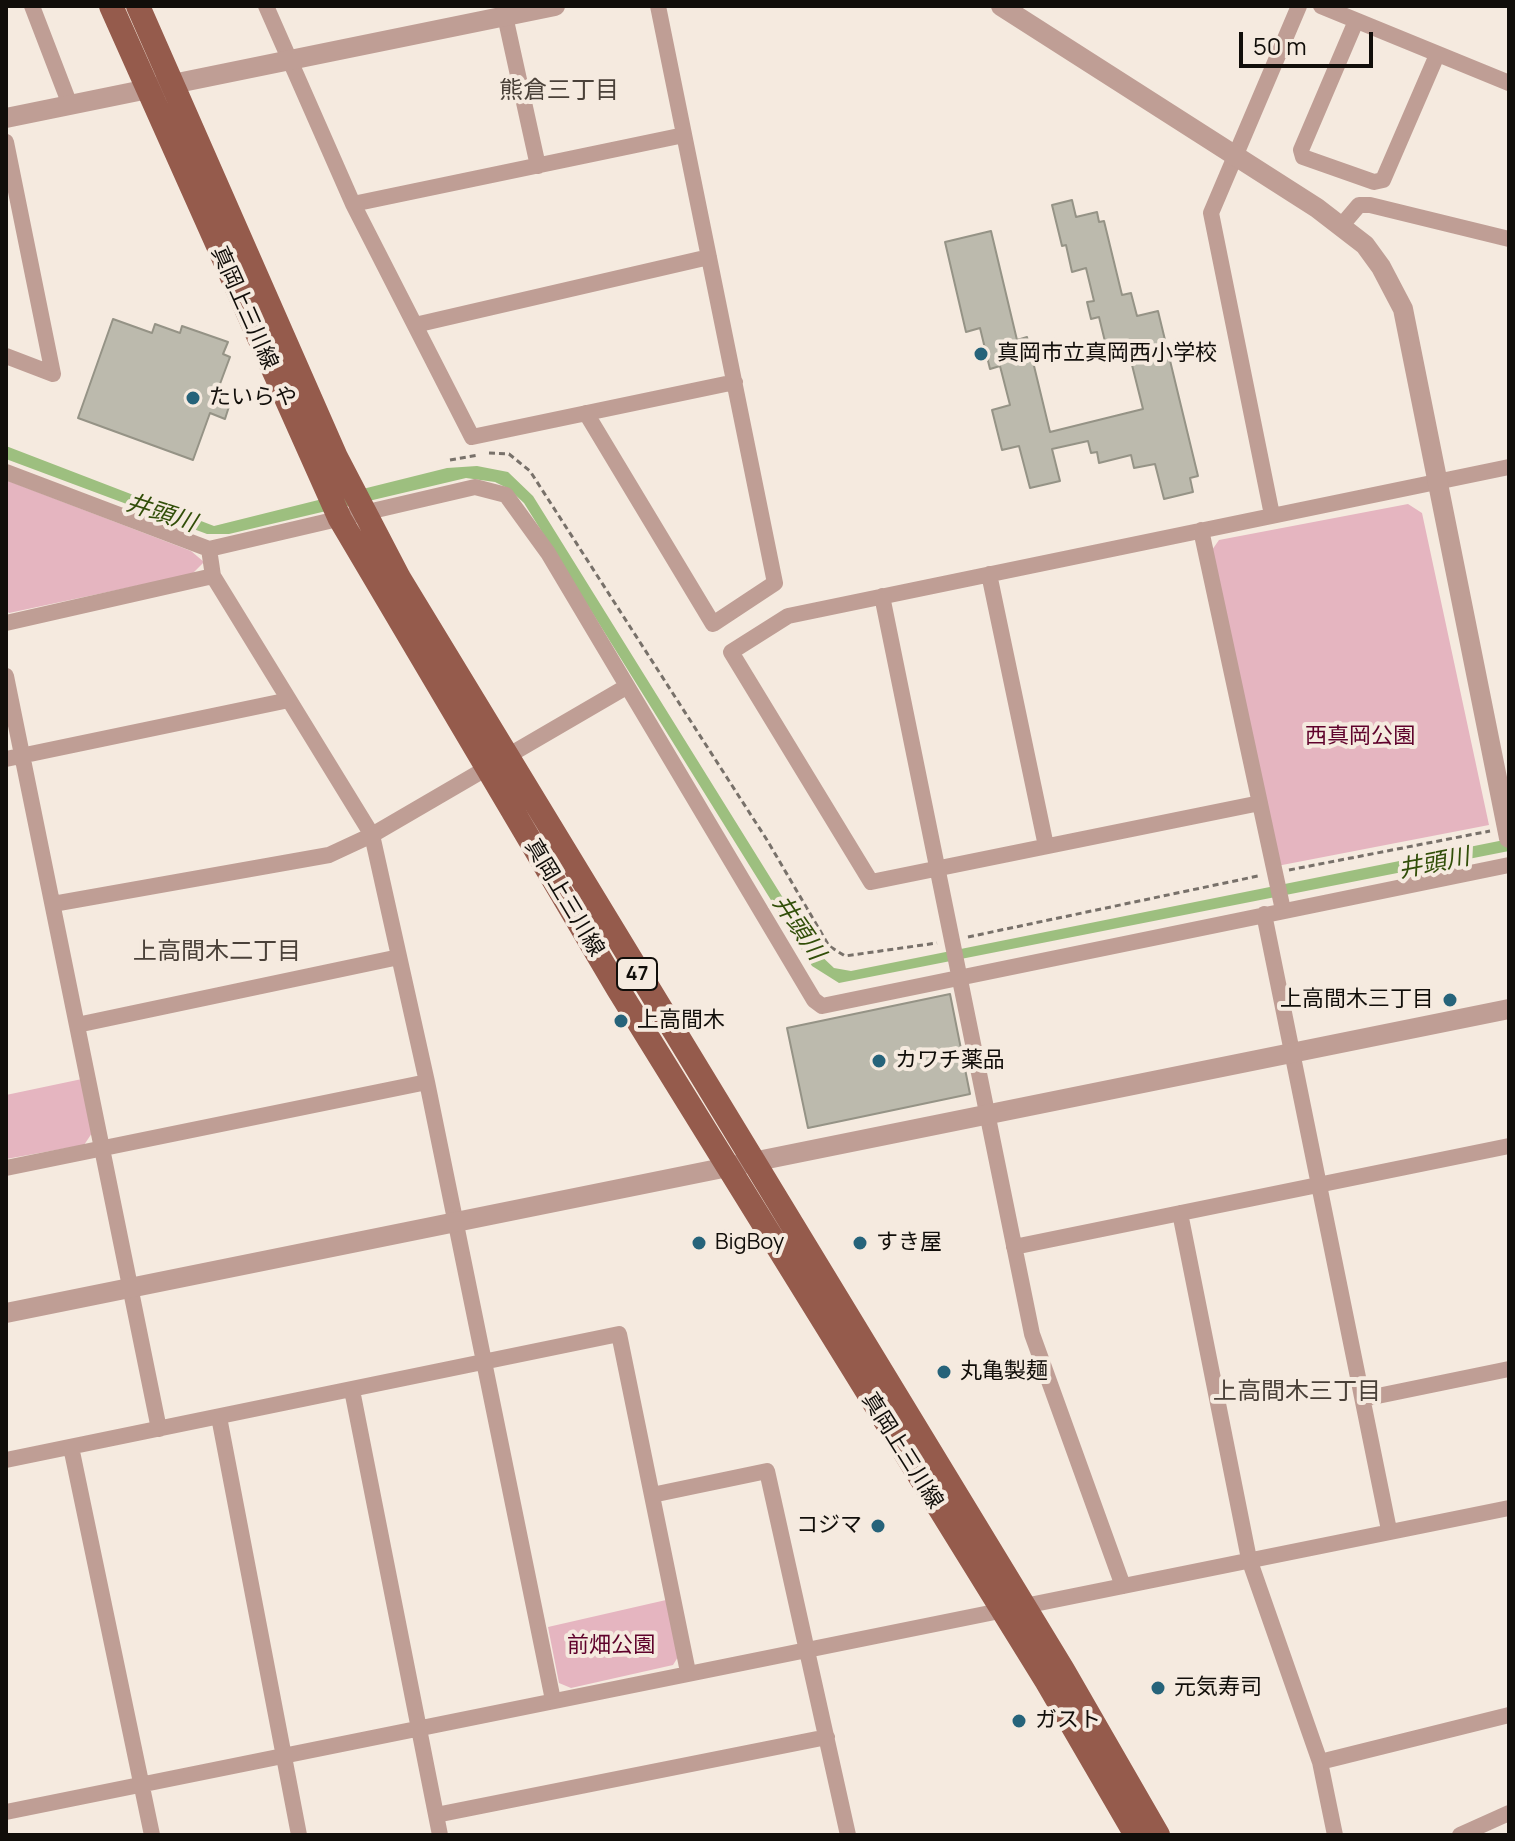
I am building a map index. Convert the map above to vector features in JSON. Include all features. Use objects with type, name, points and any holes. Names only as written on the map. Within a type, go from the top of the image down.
[{"type":"main road","name":"真岡上三川線","points":[[111,6],[340,519],[752,1163],[1011,1608],[1055,1694],[1136,1835]]},
{"type":"main road","name":"真岡上三川線","points":[[138,6],[290,356],[365,514],[497,764],[727,1168],[1011,1608],[1063,1670],[1158,1835]]},
{"type":"street","points":[[32,6],[70,105]]},
{"type":"street","points":[[266,6],[353,204],[472,437],[735,382]]},
{"type":"street","points":[[6,118],[555,6]]},
{"type":"street","points":[[586,413],[713,624],[775,583],[658,6]]},
{"type":"street","points":[[1001,6],[1342,225],[1373,256],[1403,309],[1501,759],[1508,833]]},
{"type":"street","points":[[1272,515],[1211,213],[1299,6]]},
{"type":"street","points":[[1321,6],[1509,83]]},
{"type":"street","points":[[505,16],[538,166]]},
{"type":"street","points":[[1356,21],[1301,150],[1303,157],[1374,182],[1383,180],[1437,55]]},
{"type":"street","points":[[353,204],[684,135]]},
{"type":"street","points":[[6,142],[53,374],[6,356]]},
{"type":"street","points":[[1342,225],[1359,205],[1370,205],[1509,239]]},
{"type":"street","points":[[415,325],[709,257]]},
{"type":"street","points":[[1260,803],[871,882],[731,652],[788,616],[1509,467]]},
{"type":"street","points":[[6,472],[209,549],[475,487],[506,495],[548,553],[814,1000],[822,1006],[1509,865]]},
{"type":"street","points":[[1201,530],[1283,910]]},
{"type":"street","points":[[209,549],[213,576],[372,835],[427,1082],[553,1700]]},
{"type":"street","points":[[989,574],[1046,846]]},
{"type":"street","points":[[6,623],[213,576]]},
{"type":"street","points":[[882,596],[1032,1334],[1123,1586]]},
{"type":"street","points":[[6,676],[14,757],[53,904],[159,1429]]},
{"type":"street","points":[[53,904],[329,855],[372,835],[626,687]]},
{"type":"street","points":[[14,757],[289,700]]},
{"type":"street","points":[[1264,914],[1295,1053],[1389,1530]]},
{"type":"street","points":[[77,1025],[399,957]]},
{"type":"street","points":[[6,1313],[1509,1009]]},
{"type":"street","points":[[6,1168],[427,1082]]},
{"type":"street","points":[[1014,1247],[1509,1146]]},
{"type":"street","points":[[1180,1213],[1249,1559],[1320,1762],[1335,1835]]},
{"type":"street","points":[[6,1460],[619,1334],[688,1672]]},
{"type":"street","points":[[1363,1399],[1509,1369]]},
{"type":"street","points":[[352,1390],[440,1835]]},
{"type":"street","points":[[219,1417],[299,1835]]},
{"type":"street","points":[[71,1447],[152,1835]]},
{"type":"street","points":[[652,1495],[767,1471],[848,1835]]},
{"type":"street","points":[[6,1812],[1509,1508]]},
{"type":"street","points":[[1320,1762],[1509,1715]]},
{"type":"street","points":[[436,1815],[827,1737]]},
{"type":"street","points":[[1460,1835],[1509,1813]]},
{"type":"path","points":[[450,460],[488,452],[509,454],[530,471],[767,840],[829,946],[845,956],[951,941],[1274,873],[1508,833]]},
{"type":"green space","points":[[6,480],[191,551],[204,562],[192,574],[9,613],[6,610]]},
{"type":"green space","name":"西真岡公園","points":[[1408,504],[1422,513],[1489,825],[1277,866],[1212,550],[1219,540]]},
{"type":"green space","points":[[82,1079],[92,1133],[84,1145],[6,1159],[6,1095]]},
{"type":"green space","name":"前畑公園","points":[[666,1600],[678,1657],[673,1665],[571,1688],[559,1683],[548,1627]]},
{"type":"water","name":"井頭川","points":[[6,446],[214,526],[447,468],[477,466],[508,472],[533,496],[816,951],[834,968],[851,971],[1509,839],[1509,851],[839,983],[812,966],[524,503],[509,489],[495,482],[466,478],[229,534],[207,534],[6,459]]},
{"type":"building","points":[[1072,200],[1076,217],[1097,212],[1099,222],[1104,221],[1122,295],[1131,293],[1137,316],[1158,311],[1198,476],[1190,478],[1193,492],[1164,499],[1155,464],[1134,468],[1131,455],[1099,463],[1097,452],[1091,453],[1088,441],[1052,449],[1060,481],[1030,488],[1019,446],[1002,450],[992,410],[1010,405],[1000,366],[990,369],[980,328],[966,332],[945,242],[991,231],[1017,340],[1027,337],[1050,432],[1143,409],[1130,357],[1110,362],[1099,317],[1091,319],[1087,302],[1094,301],[1086,268],[1072,272],[1066,245],[1062,246],[1052,205]]},
{"type":"building","points":[[113,319],[152,333],[155,324],[180,333],[182,326],[228,342],[223,354],[230,357],[217,392],[232,397],[225,419],[210,413],[193,460],[78,418]]},
{"type":"building","name":"カワチ薬品","points":[[950,994],[970,1094],[808,1128],[787,1028]]},
{"type":"place","name":"真岡市立真岡西小学校","points":[[981,354]]},
{"type":"place","name":"たいらや","points":[[193,398]]},
{"type":"place","name":"上高間木三丁目","points":[[1450,1000]]},
{"type":"place","name":"上高間木","points":[[621,1021]]},
{"type":"place","name":"カワチ薬品","points":[[879,1061]]},
{"type":"place","name":"BigBoy","points":[[699,1243]]},
{"type":"place","name":"すき屋","points":[[860,1243]]},
{"type":"place","name":"丸亀製麺","points":[[944,1372]]},
{"type":"place","name":"コジマ","points":[[878,1526]]},
{"type":"place","name":"元気寿司","points":[[1158,1688]]},
{"type":"place","name":"ガスト","points":[[1019,1721]]},
{"type":"district","name":"熊倉三丁目","points":[[559,91]]},
{"type":"district","name":"上高間木二丁目","points":[[217,952]]},
{"type":"district","name":"上高間木三丁目","points":[[1297,1392]]}]
